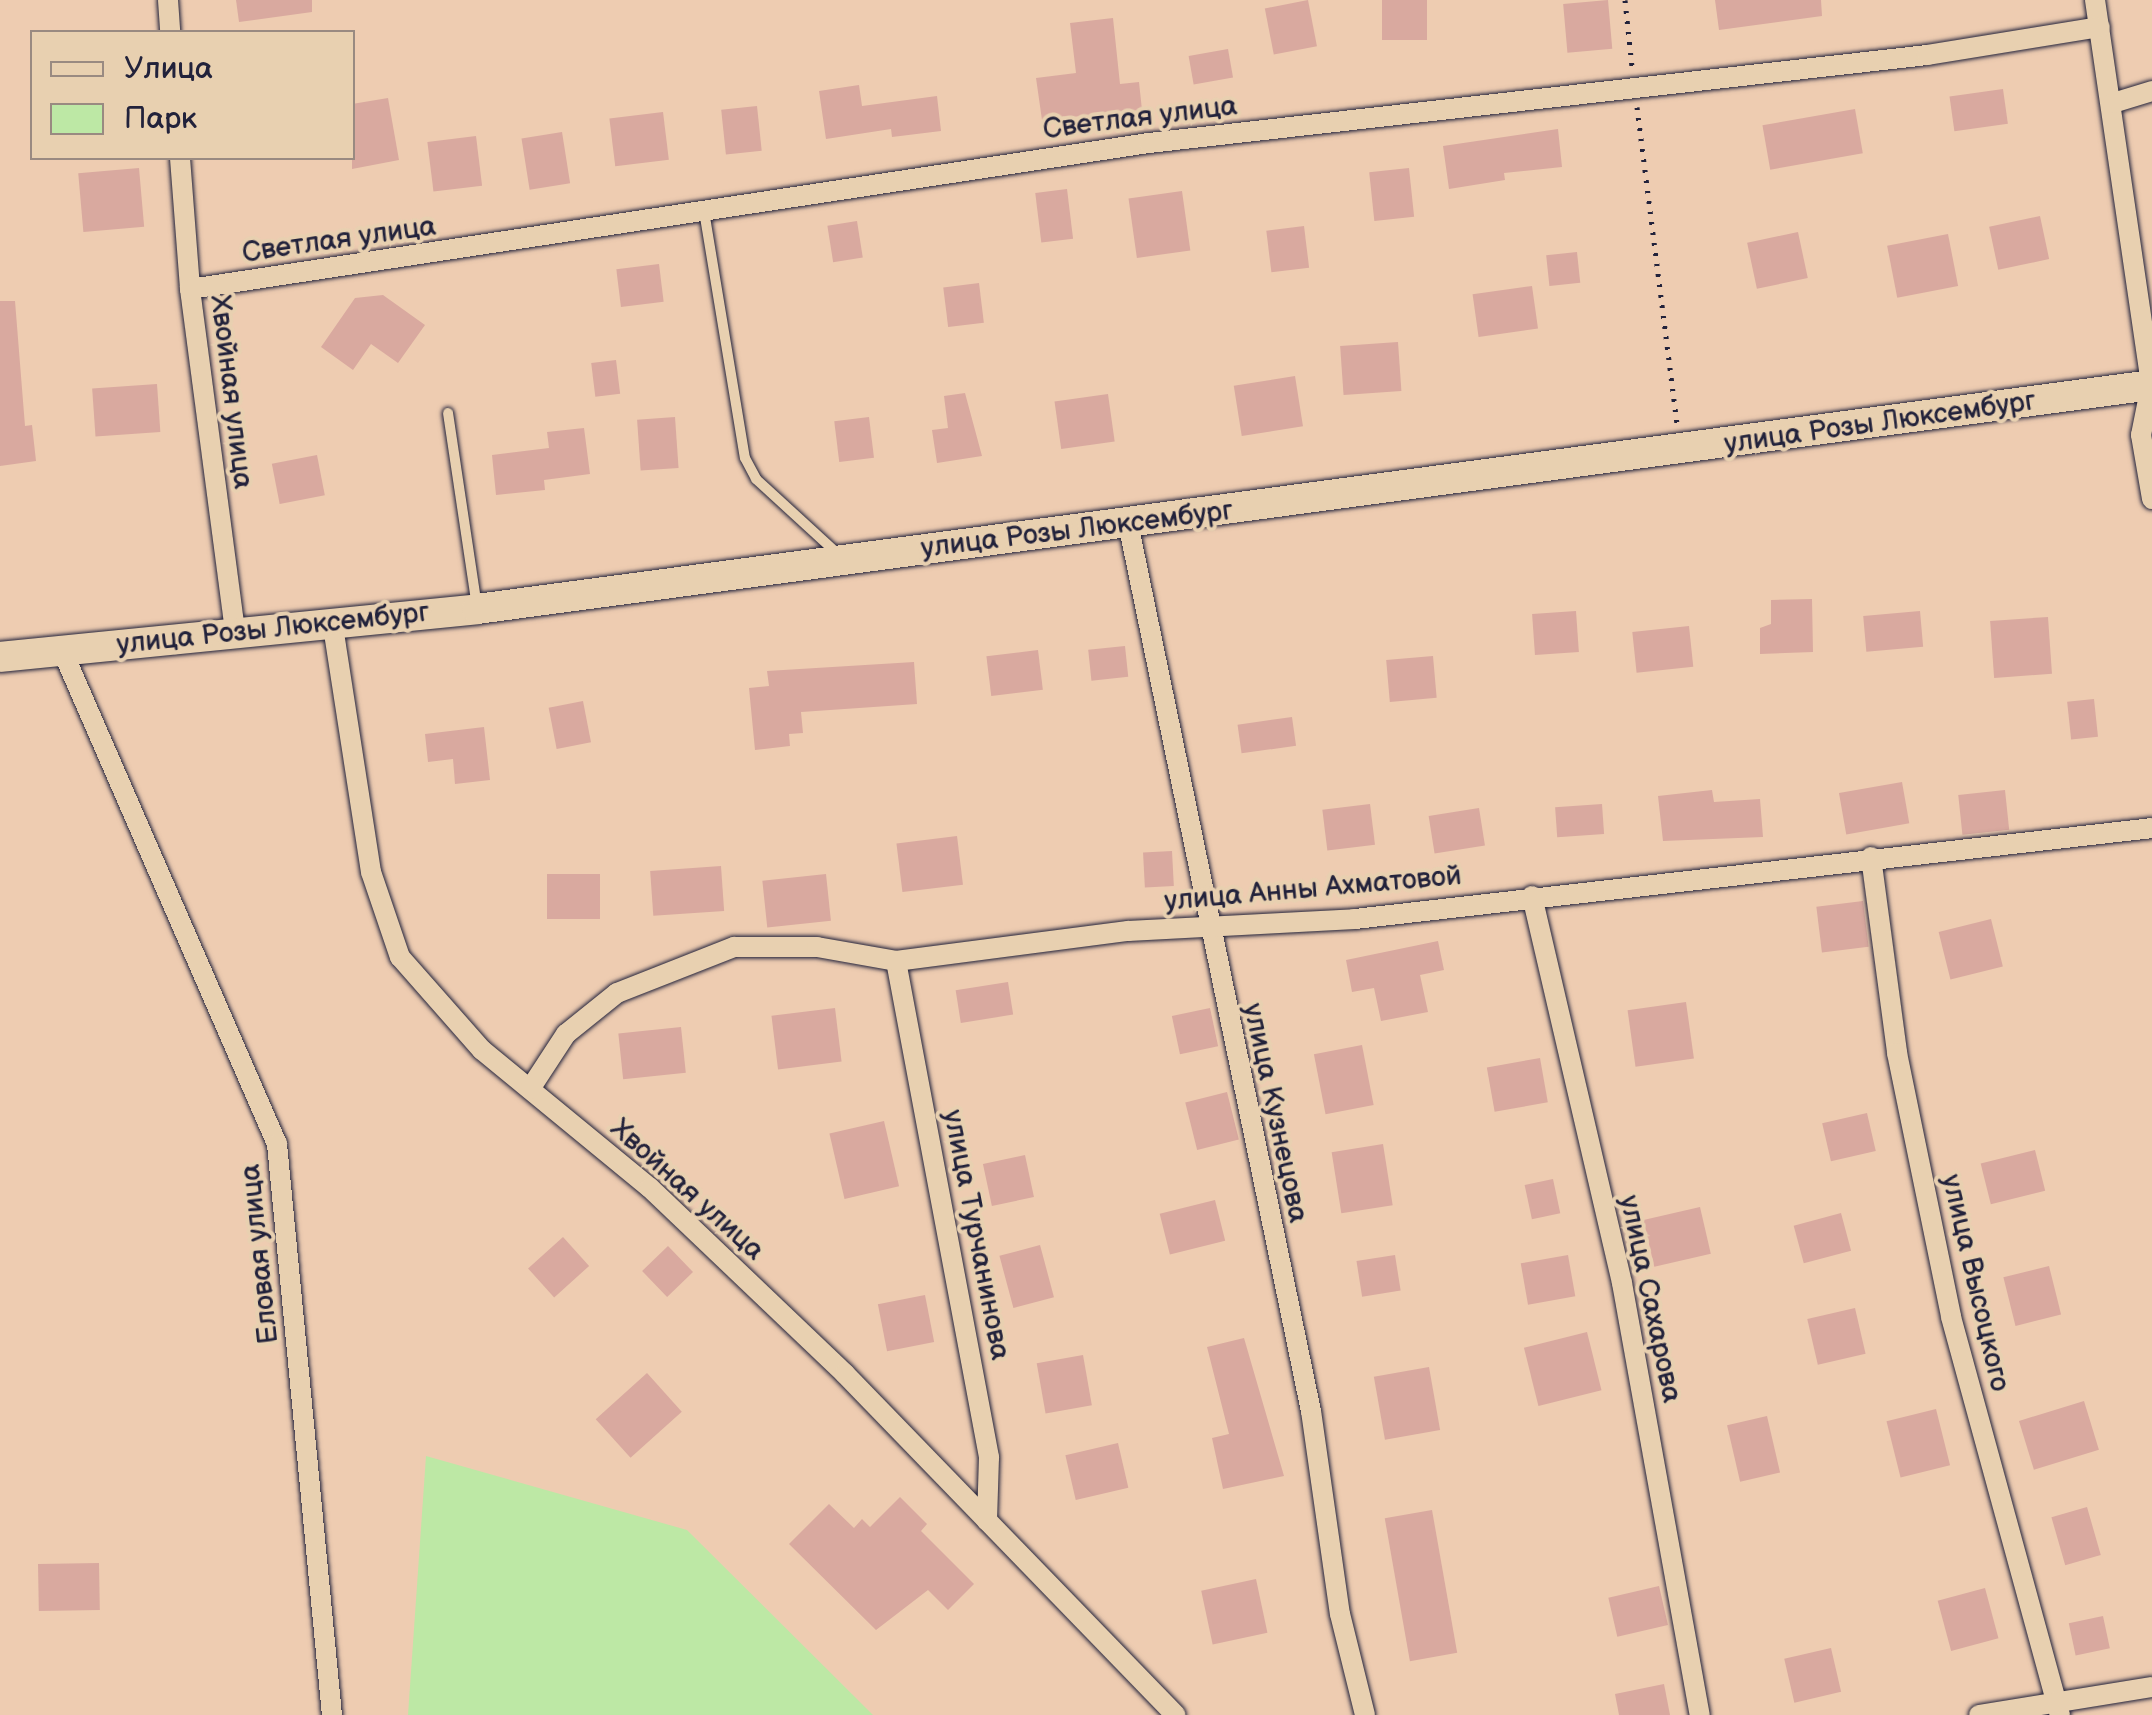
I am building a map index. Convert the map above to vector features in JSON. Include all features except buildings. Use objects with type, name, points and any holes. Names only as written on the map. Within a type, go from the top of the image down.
[{"type":"street","points":[[168,0],[170,30]]},
{"type":"street","points":[[2096,0],[2151,385],[2141,435],[2152,499]]},
{"type":"street","name":"Светлая улица","points":[[190,289],[540,240],[703,207],[1149,143],[1635,90],[2100,27]]},
{"type":"street","points":[[2113,104],[2152,91]]},
{"type":"street","name":"Хвойная улица","points":[[180,160],[190,289],[235,632]]},
{"type":"street","name":"улица Розы Люксембург","points":[[0,657],[477,608],[1681,451],[2151,385]]},
{"type":"street","name":"улица Кузнецова","points":[[1128,523],[1208,928],[1311,1411],[1340,1614],[1365,1715]]},
{"type":"street","name":"Хвойная улица","points":[[332,620],[371,872],[400,957],[482,1050],[650,1188],[987,1521],[1175,1715]]},
{"type":"street","name":"Еловая улица","points":[[62,650],[277,1144],[332,1715]]},
{"type":"street","name":"улица Анны Ахматовой","points":[[530,1089],[566,1034],[617,993],[670,968],[734,947],[817,947],[896,960],[1208,928],[1355,919],[2152,828]]},
{"type":"street","name":"улица Высоцкого","points":[[1872,858],[1898,1053],[1951,1317],[2058,1706]]},
{"type":"street","name":"улица Сахарова","points":[[1532,896],[1622,1283],[1700,1715]]},
{"type":"street","name":"улица Турчанинова","points":[[896,960],[989,1456],[987,1521]]},
{"type":"street","points":[[1979,1715],[2058,1706],[2152,1688]]},
{"type":"lane","points":[[703,207],[745,458],[756,479],[844,560]]},
{"type":"lane","points":[[448,413],[477,608]]},
{"type":"path","points":[[1625,0],[1681,451]]},
{"type":"green space","points":[[426,1456],[687,1530],[873,1715],[408,1715]]}]
